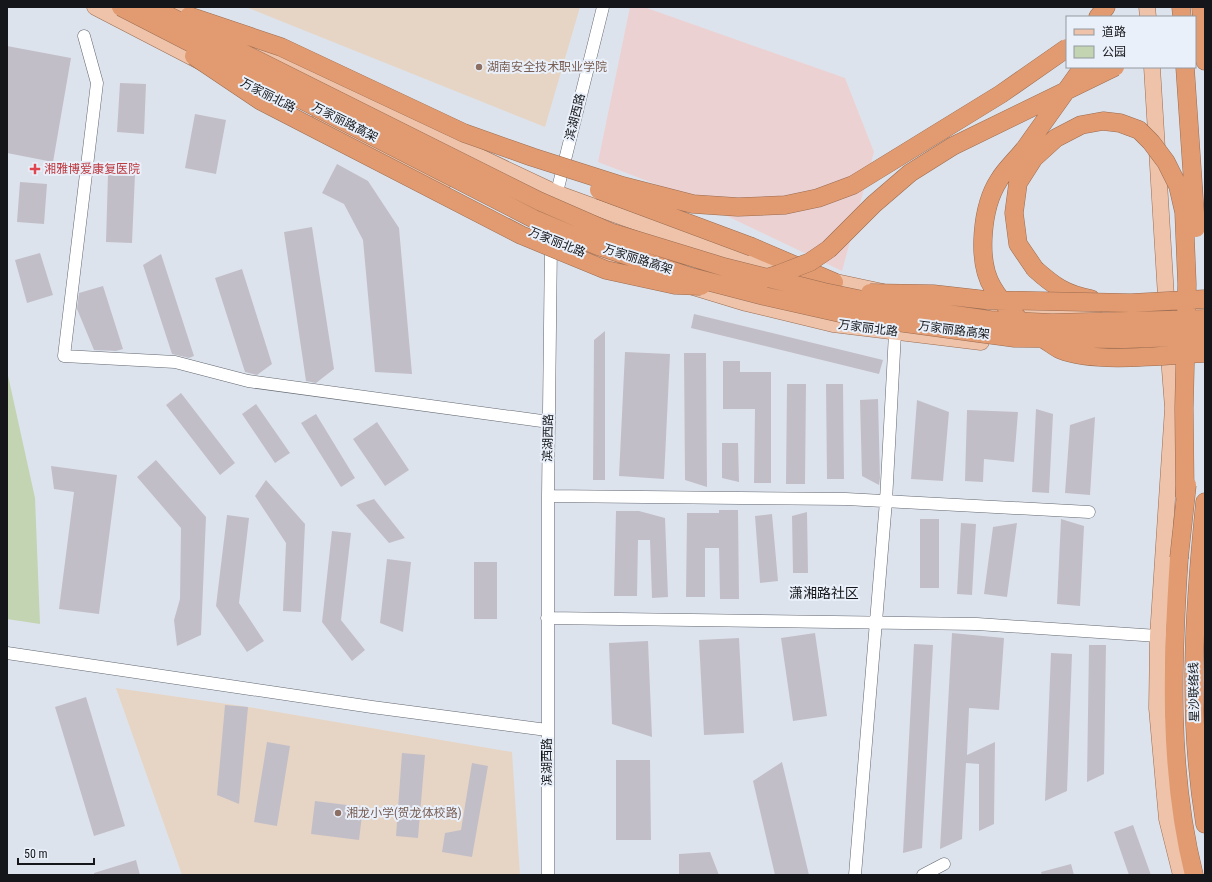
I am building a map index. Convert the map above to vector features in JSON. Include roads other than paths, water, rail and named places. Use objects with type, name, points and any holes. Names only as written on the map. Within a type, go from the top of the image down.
[{"type":"highway","name":"万家丽路高架","points":[[122,7],[534,219],[598,246],[691,277],[764,296],[853,316],[1015,338],[1124,339],[1205,336]]},
{"type":"highway","points":[[122,7],[260,101],[520,235],[606,270],[675,285],[744,285],[810,262],[829,249],[874,204],[910,174],[952,146],[1113,68]]},
{"type":"highway","name":"万家丽路高架","points":[[151,7],[539,201],[610,232],[724,267],[829,287],[892,306],[990,320],[1052,323],[1205,319]]},
{"type":"highway","points":[[162,7],[281,47],[532,165],[752,247],[829,287],[933,294],[986,300],[1109,302],[1205,299]]},
{"type":"highway","points":[[1099,16],[1106,7]]},
{"type":"highway","points":[[1114,16],[1118,7]]},
{"type":"highway","points":[[1188,16],[1195,7]]},
{"type":"highway","points":[[1201,7],[1205,61]]},
{"type":"highway","points":[[464,133],[623,186],[692,204],[738,207],[785,205],[818,198],[853,185],[1001,94],[1066,49]]},
{"type":"highway","points":[[1081,68],[1018,157],[999,180],[987,206],[983,241],[986,270],[992,287],[1007,307],[1030,330],[1061,350],[1084,355],[1108,357],[1205,353]]},
{"type":"highway","points":[[1185,68],[1198,286],[1198,359],[1175,618],[1173,678],[1177,758],[1186,831],[1194,875]]},
{"type":"highway","points":[[1109,302],[1076,296],[1055,288],[1035,269],[1018,244],[1014,213],[1018,183],[1034,158],[1056,138],[1081,125],[1103,122],[1120,123],[1139,130],[1151,142],[1166,162],[1178,186],[1184,212],[1187,284],[1184,408],[1185,497]]},
{"type":"highway","name":"星沙联络线","points":[[1205,502],[1199,560],[1194,645],[1193,704],[1196,756],[1205,824]]},
{"type":"main road","name":"万家丽北路","points":[[95,7],[178,51],[388,156],[551,242],[629,268],[746,303],[833,324],[1006,345],[1168,348],[1205,346]]},
{"type":"main road","points":[[172,7],[427,132],[556,193],[733,256],[829,287],[1022,313],[1086,314],[1205,309]]},
{"type":"main road","points":[[1152,68],[1168,348],[1173,408],[1158,636],[1157,708],[1163,791],[1167,819],[1181,875]]},
{"type":"street","name":"滨湖西路","points":[[548,875],[547,618],[551,242],[556,193],[603,7]]},
{"type":"street","points":[[84,36],[97,83],[64,356],[174,362],[248,381],[549,422]]},
{"type":"street","points":[[855,875],[886,501],[895,333]]},
{"type":"street","points":[[548,496],[886,501],[1089,512]]},
{"type":"street","points":[[547,618],[723,622],[875,622],[976,624],[1158,636]]},
{"type":"street","points":[[7,652],[372,707],[547,730]]},
{"type":"street","points":[[923,875],[944,864]]},
{"type":"place","name":"湖南安全技术职业学院","points":[[479,67]]},
{"type":"place","name":"湘雅博爱康复医院","points":[[35,169]]},
{"type":"place","name":"湘龙小学(贺龙体校路)","points":[[338,813]]},
{"type":"district","name":"潇湘路社区","points":[[824,593]]}]
